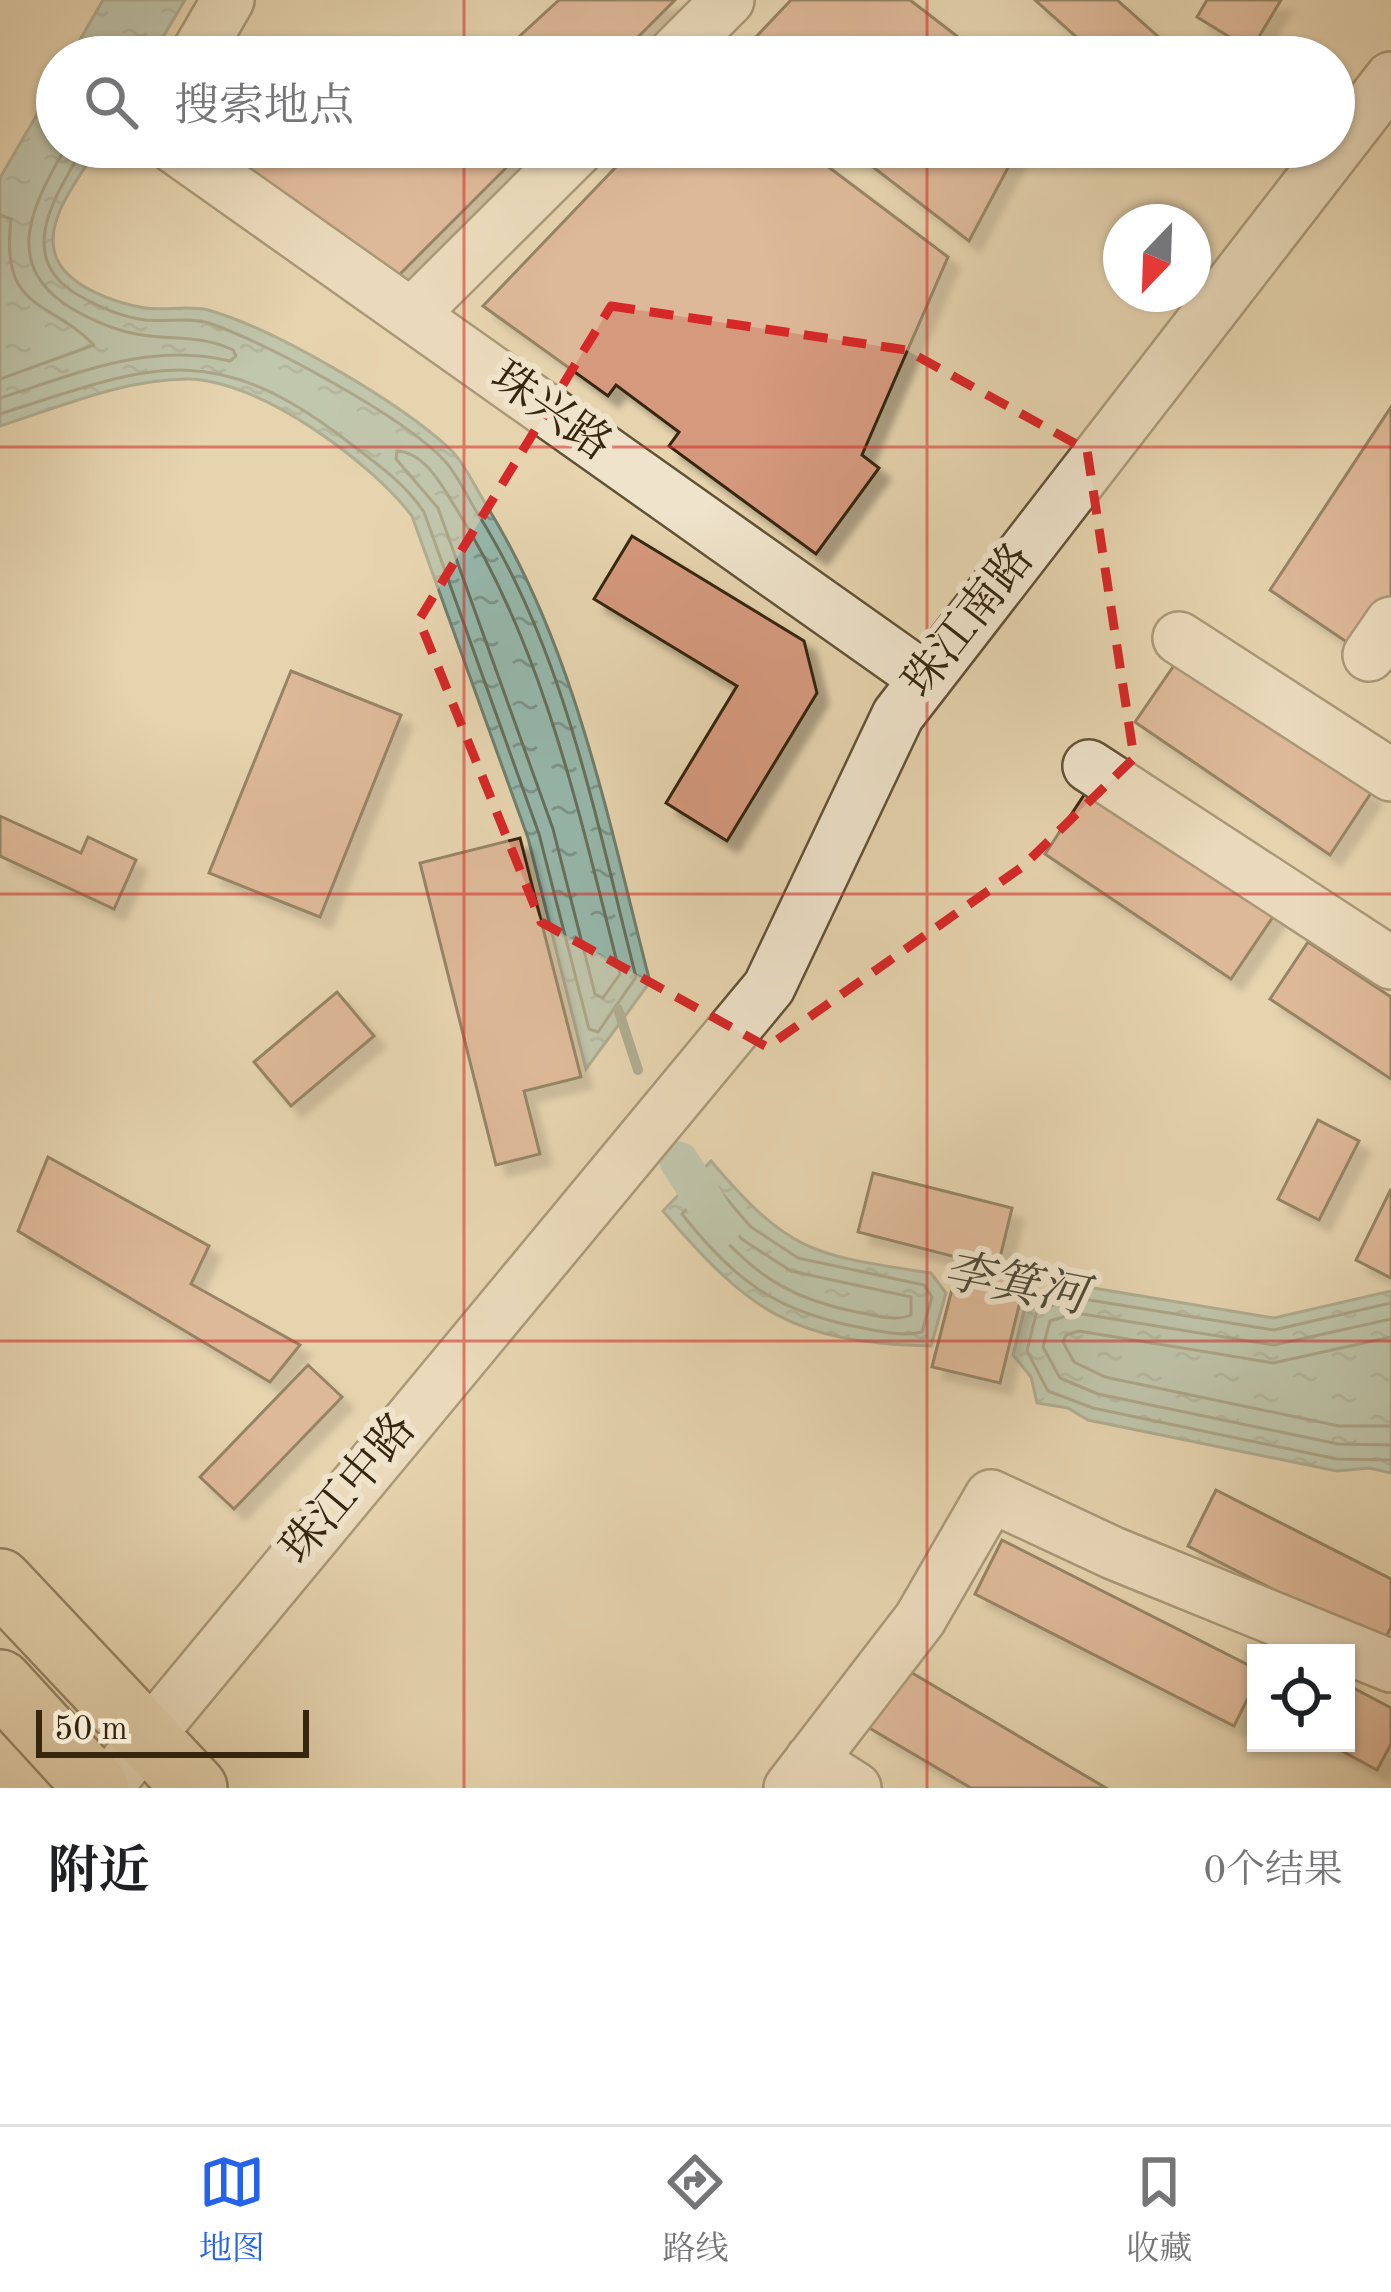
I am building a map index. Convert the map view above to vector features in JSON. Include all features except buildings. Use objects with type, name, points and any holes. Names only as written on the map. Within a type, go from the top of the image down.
[{"type":"main road","points":[[0,1581],[195,1788]]},
{"type":"main road","points":[[0,1682],[100,1788]]},
{"type":"street","points":[[208,36],[229,0]]},
{"type":"street","points":[[692,36],[728,0]]},
{"type":"street","name":"珠江南路","points":[[1355,125],[1391,78]]},
{"type":"street","name":"珠兴路","points":[[204,168],[926,679]]},
{"type":"street","points":[[412,314],[559,168]]},
{"type":"street","name":"珠江南路","points":[[596,1192],[769,987],[898,715],[1321,168]]},
{"type":"street","points":[[1179,638],[1391,775]]},
{"type":"street","points":[[1089,766],[1391,963]]},
{"type":"street","name":"珠江中路","points":[[100,1788],[596,1192]]},
{"type":"street","points":[[855,1788],[801,1774],[920,1618],[991,1496],[1113,1553],[1391,1666]]},
{"type":"highlighted area","points":[[611,306],[906,350],[1087,450],[1134,758],[1022,867],[767,1047],[541,922],[419,620]]},
{"type":"water","points":[[103,0],[185,0],[164,36],[82,36]]},
{"type":"water","points":[[36,116],[36,168],[85,168],[55,226],[55,254],[69,275],[92,291],[133,306],[208,310],[301,350],[429,431],[470,476],[516,558],[566,675],[650,982],[586,1069],[528,838],[412,516],[370,472],[312,428],[248,393],[217,383],[188,379],[140,384],[0,426],[0,178]]},
{"type":"water","points":[[711,1161],[762,1215],[806,1245],[858,1261],[931,1273],[946,1293],[931,1346],[843,1338],[809,1329],[750,1298],[663,1211]]},
{"type":"water","points":[[1075,1285],[1274,1318],[1391,1291],[1391,1473],[1369,1468],[1337,1471],[1088,1420],[1068,1408],[1037,1403],[1031,1377],[1013,1355],[1027,1299]]},
{"type":"waterway","points":[[618,1009],[638,1070]]},
{"type":"waterway","name":"李箕河","points":[[679,1161],[721,1227]]}]
